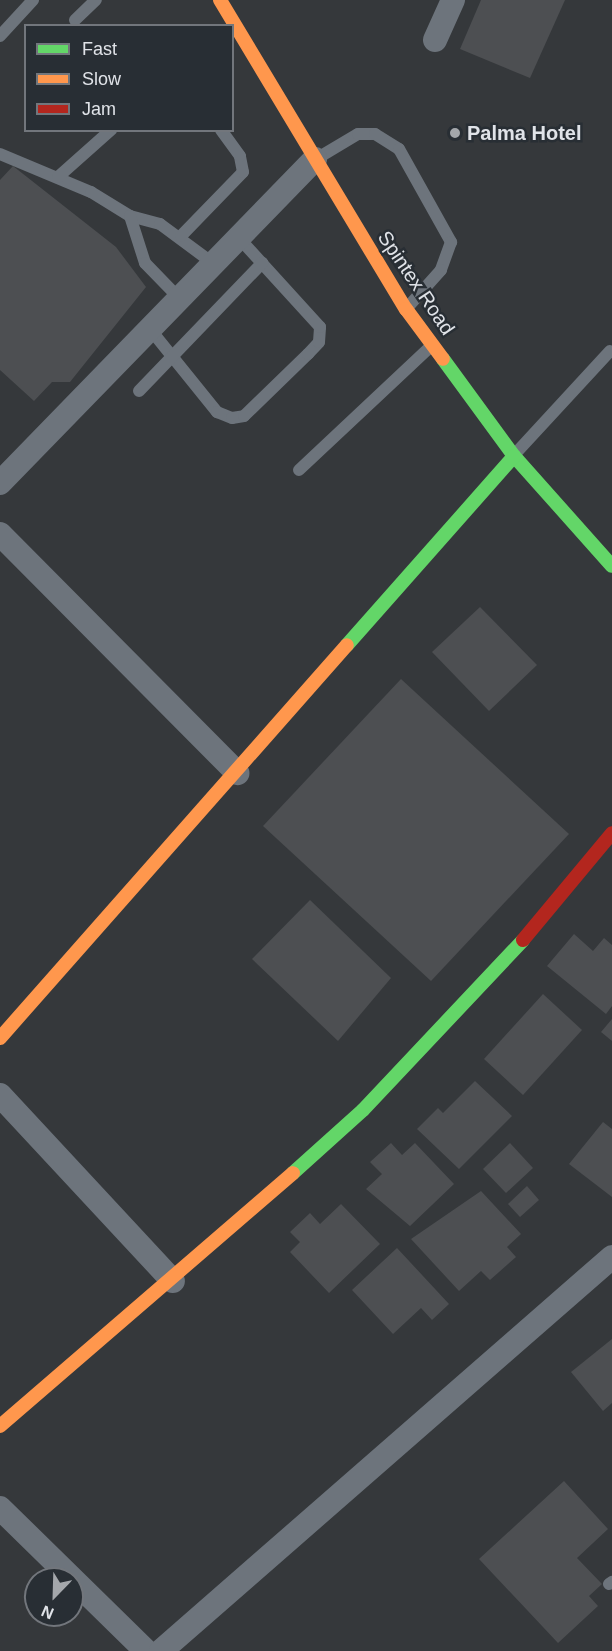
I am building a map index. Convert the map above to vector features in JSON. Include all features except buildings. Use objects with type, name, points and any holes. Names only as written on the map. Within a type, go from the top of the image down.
[{"type":"street","name":"Spintex Road","points":[[220,0],[229,23]]},
{"type":"street","points":[[435,40],[453,0]]},
{"type":"street","name":"Spintex Road","points":[[234,31],[406,309],[514,456],[612,566]]},
{"type":"street","points":[[2,476],[180,299],[315,159]]},
{"type":"street","points":[[0,1038],[237,773],[514,456]]},
{"type":"street","points":[[0,534],[237,773]]},
{"type":"street","points":[[0,1426],[173,1281],[427,1047],[612,833]]},
{"type":"street","points":[[0,1095],[173,1281]]},
{"type":"street","points":[[161,1651],[612,1257]]},
{"type":"street","points":[[0,1508],[146,1651]]},
{"type":"lane","points":[[0,36],[33,0]]},
{"type":"lane","points":[[75,20],[96,0]]},
{"type":"lane","points":[[57,177],[109,132]]},
{"type":"lane","points":[[181,236],[243,172],[240,156],[223,132]]},
{"type":"lane","points":[[315,159],[358,134],[375,134],[399,149],[451,242],[441,270],[406,309]]},
{"type":"lane","points":[[0,154],[57,177],[130,216],[181,236],[214,264]]},
{"type":"lane","points":[[130,216],[136,249],[180,299]]},
{"type":"lane","points":[[150,329],[217,412],[232,418],[244,416],[308,354],[319,342],[320,327],[239,238]]},
{"type":"lane","points":[[139,391],[171,355],[262,263]]},
{"type":"lane","points":[[299,470],[433,344]]},
{"type":"lane","points":[[514,456],[610,351]]},
{"type":"traffic: fast","points":[[443,359],[514,456],[612,566]]},
{"type":"traffic: fast","points":[[347,645],[514,456]]},
{"type":"traffic: fast","points":[[293,1173],[363,1110],[523,940]]},
{"type":"traffic: slow","points":[[220,0],[406,309],[443,359]]},
{"type":"traffic: slow","points":[[0,1038],[347,645]]},
{"type":"traffic: slow","points":[[0,1426],[293,1173]]},
{"type":"traffic: jam","points":[[523,940],[612,833]]},
{"type":"place","name":"Palma Hotel","points":[[455,133]]}]
